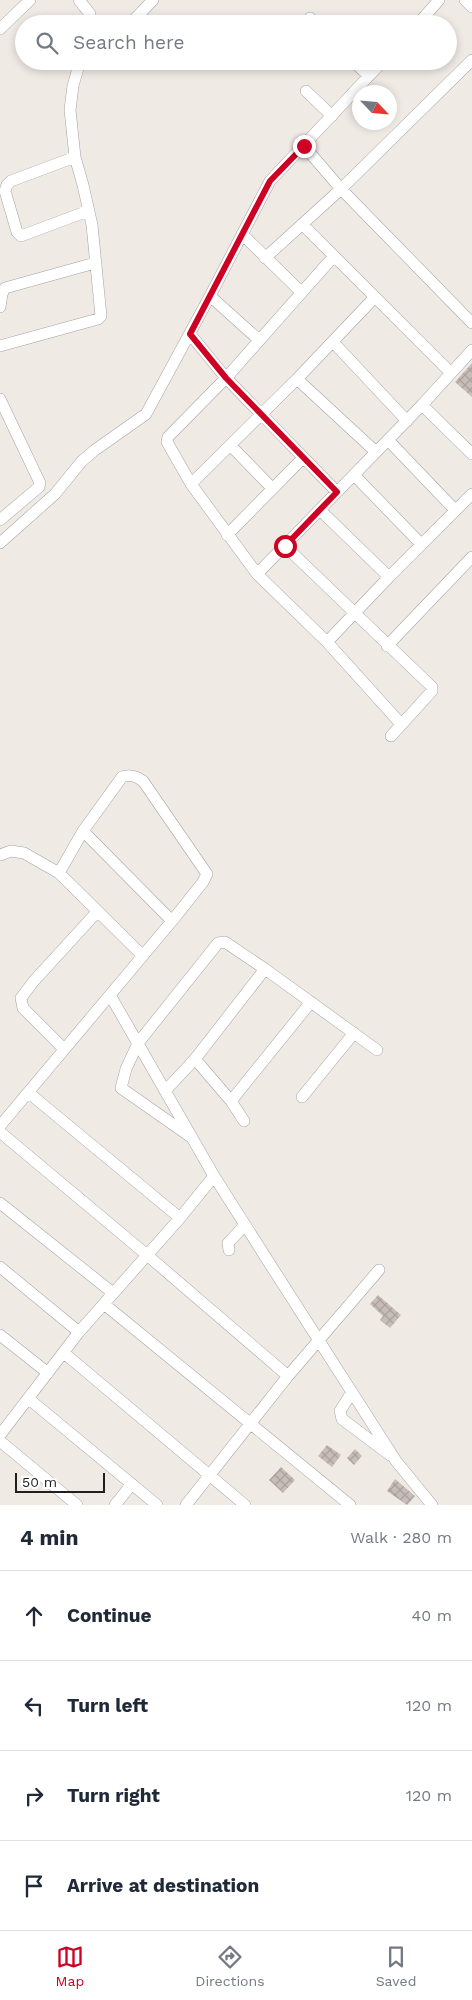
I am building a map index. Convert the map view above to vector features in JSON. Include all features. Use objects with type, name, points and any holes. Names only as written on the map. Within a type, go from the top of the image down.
[{"type":"street","points":[[0,29],[30,0]]},
{"type":"street","points":[[78,0],[90,15]]},
{"type":"street","points":[[139,15],[153,0]]},
{"type":"street","points":[[426,15],[439,0]]},
{"type":"street","points":[[465,0],[472,7]]},
{"type":"street","points":[[265,258],[341,189],[472,60]]},
{"type":"street","points":[[0,346],[100,318],[95,249],[83,185],[75,157],[70,110],[77,70]]},
{"type":"street","points":[[363,70],[369,76]]},
{"type":"street","points":[[0,544],[55,494],[82,461],[146,414],[270,181],[375,70]]},
{"type":"street","points":[[306,91],[332,116]]},
{"type":"street","points":[[304,146],[341,189],[472,323]]},
{"type":"street","points":[[75,157],[11,181],[6,185],[5,191],[17,232],[21,236],[88,211]]},
{"type":"street","points":[[302,224],[451,373]]},
{"type":"street","points":[[242,234],[301,292]]},
{"type":"street","points":[[334,256],[226,378],[167,439],[167,442],[191,484],[257,574],[327,642],[400,724]]},
{"type":"street","points":[[0,307],[5,288],[95,263]]},
{"type":"street","points":[[210,296],[258,340]]},
{"type":"street","points":[[191,484],[297,379],[375,297]]},
{"type":"street","points":[[190,334],[226,378],[337,492]]},
{"type":"street","points":[[333,342],[407,421]]},
{"type":"street","points":[[257,574],[407,421],[472,350]]},
{"type":"street","points":[[297,379],[376,452]]},
{"type":"street","points":[[0,399],[40,483],[39,486],[3,517]]},
{"type":"street","points":[[422,405],[472,454]]},
{"type":"street","points":[[388,440],[455,510]]},
{"type":"street","points":[[230,445],[272,488]]},
{"type":"street","points":[[227,535],[303,458]]},
{"type":"street","points":[[354,475],[421,544]]},
{"type":"street","points":[[327,642],[472,494]]},
{"type":"street","points":[[0,503],[3,517],[18,527]]},
{"type":"street","points":[[320,510],[389,577]]},
{"type":"street","points":[[285,546],[387,646],[432,687],[432,691],[391,736]]},
{"type":"street","points":[[387,646],[472,557]]},
{"type":"street","points":[[0,1126],[172,921],[203,882],[206,874],[143,781],[132,775],[122,777],[83,831],[58,873]]},
{"type":"street","points":[[83,831],[172,921]]},
{"type":"street","points":[[0,855],[11,851],[24,853],[58,873],[142,956]]},
{"type":"street","points":[[64,1049],[23,1008],[21,998],[33,982],[97,912]]},
{"type":"street","points":[[194,1140],[121,1088],[126,1069],[138,1043],[218,942],[225,942],[265,969],[377,1050]]},
{"type":"street","points":[[165,1091],[195,1059],[265,969]]},
{"type":"street","points":[[110,995],[214,1176],[396,1461],[432,1505]]},
{"type":"street","points":[[231,1101],[310,1002]]},
{"type":"street","points":[[302,1097],[354,1033]]},
{"type":"street","points":[[195,1059],[231,1101],[244,1121]]},
{"type":"street","points":[[29,1093],[180,1218]]},
{"type":"street","points":[[0,1132],[147,1254],[288,1376]]},
{"type":"street","points":[[0,1435],[79,1332],[180,1218],[214,1176]]},
{"type":"street","points":[[0,1203],[113,1293]]},
{"type":"street","points":[[229,1250],[228,1243],[245,1225]]},
{"type":"street","points":[[0,1266],[79,1332]]},
{"type":"street","points":[[186,1505],[288,1376],[379,1270]]},
{"type":"street","points":[[104,1304],[350,1505]]},
{"type":"street","points":[[0,1335],[48,1373]]},
{"type":"street","points":[[64,1353],[246,1505]]},
{"type":"street","points":[[352,1392],[340,1411],[342,1418],[396,1461]]},
{"type":"street","points":[[29,1399],[157,1505]]},
{"type":"street","points":[[0,1441],[77,1505]]},
{"type":"street","points":[[115,1505],[132,1484]]},
{"type":"building","points":[[472,363],[472,397],[455,382]]},
{"type":"building","points":[[378,1295],[401,1315],[390,1328],[380,1320],[383,1316],[370,1304]]},
{"type":"building","points":[[327,1445],[341,1455],[332,1467],[318,1456]]},
{"type":"building","points":[[355,1449],[362,1456],[354,1465],[347,1458]]},
{"type":"building","points":[[281,1467],[295,1480],[283,1493],[269,1480]]},
{"type":"building","points":[[395,1479],[415,1496],[407,1505],[387,1491]]},
{"type":"route","points":[[285,546],[337,492],[226,378],[190,334],[270,181],[304,146]]}]
